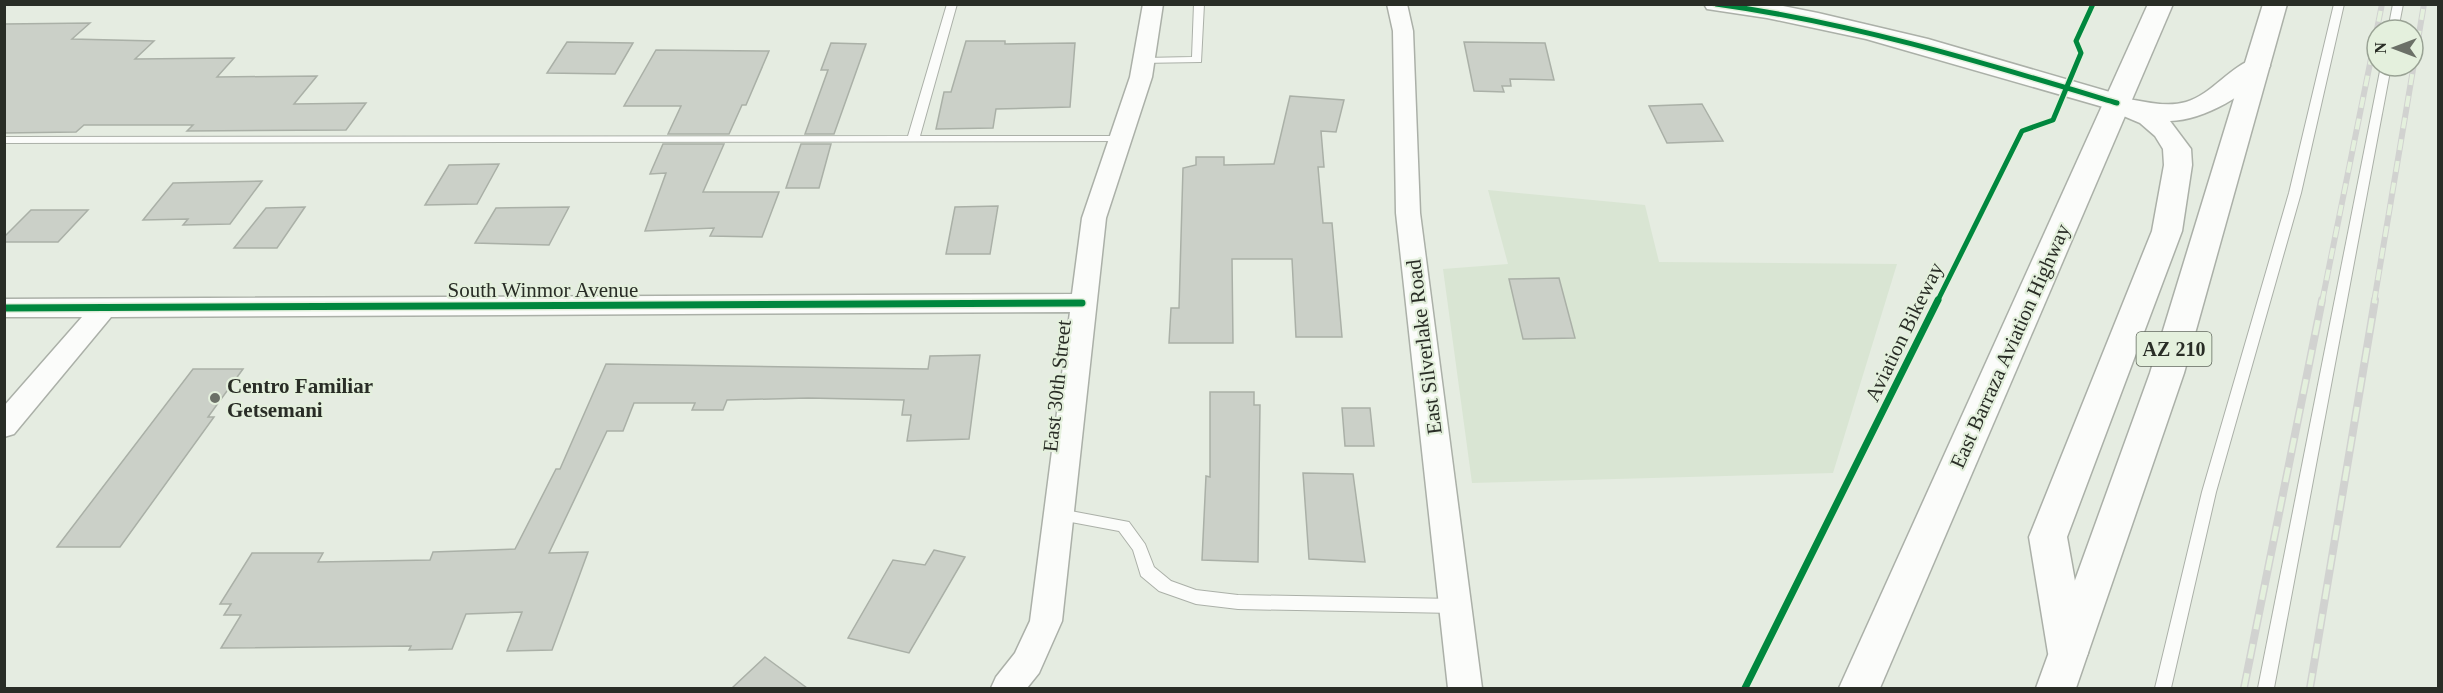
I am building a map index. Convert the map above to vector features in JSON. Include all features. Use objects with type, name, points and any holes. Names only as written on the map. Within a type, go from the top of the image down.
[{"type":"main road","points":[[1716,4],[1756,8],[1917,44],[2148,111],[2172,113],[2207,105],[2257,66]]},
{"type":"main road","name":"East Barraza Aviation Highway","points":[[1859,688],[2161,4]]},
{"type":"main road","name":"AZ 210","points":[[2055,688],[2167,373],[2275,4]]},
{"type":"main road","points":[[2068,653],[2048,537],[2167,231],[2178,165],[2178,149],[2165,130],[2150,117],[2117,103]]},
{"type":"street","name":"East 30th Street","points":[[1008,688],[1027,663],[1046,621],[1094,218],[1141,77],[1153,4]]},
{"type":"street","name":"East Silverlake Road","points":[[1397,4],[1403,31],[1408,213],[1465,688]]},
{"type":"street","name":"South Winmor Avenue","points":[[4,308],[1083,303]]},
{"type":"street","points":[[4,426],[103,309]]},
{"type":"lane","points":[[913,139],[952,4]]},
{"type":"lane","points":[[1144,61],[1197,60],[1199,4]]},
{"type":"lane","points":[[2163,688],[2209,492],[2295,193],[2339,4]]},
{"type":"lane","points":[[2266,688],[2384,78]]},
{"type":"lane","points":[[4,140],[1121,139]]},
{"type":"lane","points":[[1060,515],[1124,526],[1140,548],[1147,572],[1165,586],[1196,597],[1238,602],[1455,606]]},
{"type":"shaded area","points":[[1488,190],[1645,205],[1659,262],[1897,264],[1833,473],[1472,483],[1443,269],[1508,264]]},
{"type":"building","points":[[90,23],[72,39],[154,41],[135,59],[234,58],[217,77],[317,76],[294,104],[366,103],[346,130],[187,131],[193,125],[84,125],[76,132],[4,133],[4,24]]},
{"type":"building","points":[[966,41],[1005,41],[1005,44],[1075,43],[1070,107],[996,109],[993,128],[936,129],[944,92],[951,92]]},
{"type":"building","points":[[567,42],[633,43],[615,74],[547,73]]},
{"type":"building","points":[[1464,42],[1545,43],[1554,80],[1510,79],[1511,86],[1502,86],[1504,92],[1474,91]]},
{"type":"building","points":[[831,43],[866,44],[834,134],[805,134],[828,70],[821,70]]},
{"type":"building","points":[[656,50],[769,51],[746,105],[742,105],[729,134],[668,134],[681,106],[624,106]]},
{"type":"building","points":[[1290,96],[1344,100],[1336,132],[1321,131],[1324,167],[1318,167],[1323,223],[1332,223],[1342,337],[1296,337],[1292,259],[1232,259],[1233,343],[1169,343],[1171,308],[1179,308],[1183,168],[1196,165],[1196,157],[1224,157],[1224,165],[1274,164]]},
{"type":"building","points":[[1702,104],[1723,141],[1667,143],[1649,106]]},
{"type":"building","points":[[663,144],[724,144],[703,192],[779,192],[762,237],[710,236],[714,228],[645,231],[666,173],[650,174]]},
{"type":"building","points":[[801,144],[831,144],[819,188],[786,188]]},
{"type":"building","points":[[499,164],[477,204],[425,205],[449,165]]},
{"type":"building","points":[[262,181],[230,224],[183,225],[188,219],[143,220],[173,183]]},
{"type":"building","points":[[998,206],[990,254],[946,254],[955,207]]},
{"type":"building","points":[[305,207],[277,248],[234,248],[266,208]]},
{"type":"building","points":[[569,207],[549,245],[475,243],[496,208]]},
{"type":"building","points":[[31,210],[88,210],[58,242],[4,242],[4,237]]},
{"type":"building","points":[[1559,278],[1575,338],[1523,339],[1509,279]]},
{"type":"building","points":[[980,355],[969,439],[907,441],[911,415],[902,415],[904,400],[808,398],[727,400],[723,410],[692,410],[695,403],[634,403],[623,431],[607,431],[549,553],[588,552],[552,650],[507,651],[522,612],[466,614],[452,649],[409,650],[411,646],[221,648],[241,615],[224,615],[231,604],[220,604],[252,553],[323,553],[318,562],[430,560],[433,552],[515,549],[556,469],[560,469],[606,364],[928,369],[930,356]]},
{"type":"building","points":[[193,369],[243,369],[208,417],[214,417],[120,547],[57,547]]},
{"type":"building","points":[[1210,392],[1254,392],[1254,405],[1260,405],[1258,562],[1202,560],[1206,476],[1210,477]]},
{"type":"building","points":[[1342,408],[1370,408],[1374,446],[1345,446]]},
{"type":"building","points":[[1303,473],[1353,474],[1365,562],[1309,559]]},
{"type":"building","points":[[934,550],[965,557],[909,653],[848,638],[893,560],[925,565]]},
{"type":"building","points":[[765,657],[807,688],[732,688]]},
{"type":"railway","points":[[2322,302],[2382,4]]},
{"type":"railway","points":[[2374,302],[2424,4]]},
{"type":"railway","points":[[2244,688],[2322,300]]},
{"type":"railway","points":[[2310,688],[2375,300]]},
{"type":"cycle path","points":[[1716,4],[1818,20],[1919,44],[2117,103]]},
{"type":"cycle path","name":"Aviation Bikeway","points":[[1745,688],[2022,131],[2053,120],[2081,53],[2076,41],[2093,4]]},
{"type":"cycle path","points":[[4,308],[1082,303]]},
{"type":"place","name":"Centro Familiar Getsemani","points":[[215,398]]}]
